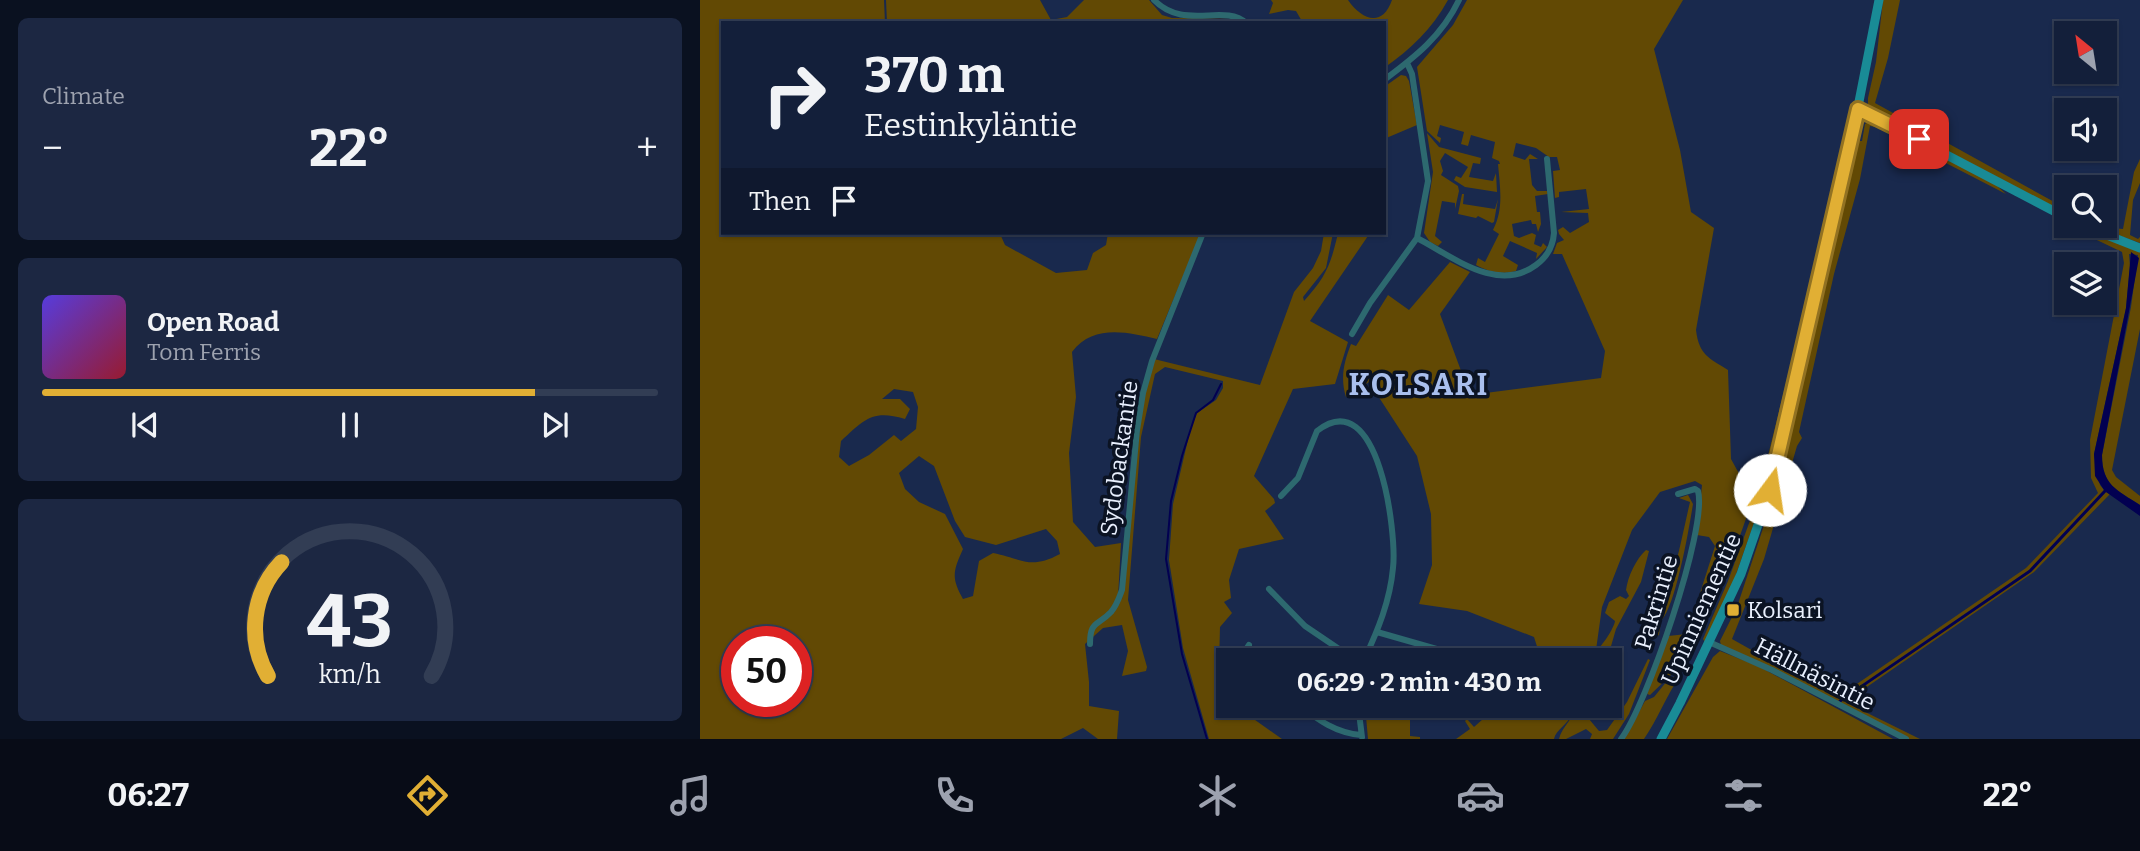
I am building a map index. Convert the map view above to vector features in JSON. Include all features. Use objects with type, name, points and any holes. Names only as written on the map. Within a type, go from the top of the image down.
[{"type":"main road","name":"Upinniementie","points":[[1661,739],[1750,552],[1770,490],[1858,109],[1879,0]]},
{"type":"main road","points":[[1858,109],[1873,114],[2054,211]]},
{"type":"main road","points":[[2114,238],[2140,248]]},
{"type":"street","points":[[1154,0],[1170,13],[1184,16],[1238,17],[1243,21]]},
{"type":"street","points":[[1386,79],[1424,50],[1444,27],[1459,0]]},
{"type":"street","points":[[1352,334],[1370,303],[1417,238],[1428,181],[1412,74],[1407,63]]},
{"type":"street","points":[[1417,238],[1481,272],[1509,277],[1530,269],[1547,254],[1553,243],[1547,159]]},
{"type":"street","name":"Sydobackantie","points":[[1090,644],[1093,624],[1113,610],[1122,590],[1143,393],[1152,361],[1202,235]]},
{"type":"street","points":[[1282,496],[1298,478],[1317,431],[1334,422],[1349,422],[1359,429],[1374,453],[1384,481],[1392,522],[1393,569],[1385,611],[1368,648]]},
{"type":"street","name":"Pakrintie","points":[[1621,739],[1638,712],[1644,696],[1679,597],[1694,537],[1699,513],[1698,491],[1695,489],[1678,494]]},
{"type":"street","points":[[1269,589],[1305,626],[1338,648]]},
{"type":"street","points":[[1377,632],[1433,648]]},
{"type":"street","name":"Hällnäsintie","points":[[1709,642],[1772,670],[1906,739]]},
{"type":"street","points":[[1317,718],[1328,726],[1362,737],[1360,718]]},
{"type":"shaded area","points":[[700,0],[884,0],[885,21],[721,21],[721,235],[1002,235],[1005,245],[1056,273],[1087,270],[1093,253],[1106,245],[1108,235],[1200,235],[1157,339],[1111,332],[1090,337],[1072,352],[1076,397],[1069,453],[1073,522],[1095,547],[1121,543],[1118,598],[1122,599],[1142,407],[1154,359],[1260,385],[1294,292],[1313,268],[1321,251],[1324,235],[1333,235],[1326,268],[1303,297],[1304,301],[1327,270],[1338,235],[1369,235],[1310,321],[1348,342],[1335,384],[1293,389],[1254,476],[1274,499],[1275,503],[1265,511],[1284,539],[1239,549],[1229,580],[1231,598],[1224,602],[1232,613],[1220,627],[1219,648],[1216,648],[1216,718],[1252,718],[1282,739],[1209,739],[1183,648],[1169,560],[1173,504],[1190,431],[1197,413],[1216,400],[1223,388],[1223,381],[1165,367],[1155,374],[1141,437],[1128,600],[1147,667],[1146,671],[1122,676],[1128,651],[1122,625],[1103,628],[1085,644],[1089,706],[1119,711],[1117,739],[1098,739],[1083,728],[1061,739],[700,739]],"holes":[[[894,389],[913,392],[918,407],[916,429],[901,441],[894,435],[869,455],[849,466],[839,457],[841,441],[869,418],[884,415],[905,419],[910,409],[900,399],[882,399]],[[919,456],[934,466],[955,521],[965,537],[996,545],[1046,529],[1057,541],[1060,554],[1034,562],[993,553],[979,561],[973,596],[963,599],[955,574],[963,549],[945,514],[919,502],[905,489],[899,473]]]},
{"type":"shaded area","points":[[886,0],[1040,0],[1051,20],[1067,17],[1084,0],[1149,0],[1162,15],[1172,18],[1238,21],[887,21]]},
{"type":"shaded area","points":[[1271,0],[1348,0],[1365,16],[1377,18],[1388,9],[1392,0],[1448,0],[1420,38],[1386,66],[1386,21],[1302,21],[1296,11],[1269,14],[1273,3]]},
{"type":"shaded area","points":[[1467,0],[1683,0],[1654,49],[1680,150],[1691,212],[1714,228],[1696,330],[1697,338],[1710,359],[1728,370],[1731,459],[1753,499],[1720,592],[1683,670],[1673,673],[1650,695],[1647,694],[1668,636],[1687,634],[1715,546],[1709,537],[1697,535],[1702,485],[1695,481],[1660,492],[1632,530],[1602,607],[1596,648],[1537,648],[1534,637],[1467,611],[1419,604],[1432,565],[1431,514],[1417,456],[1369,382],[1346,397],[1344,370],[1351,344],[1356,346],[1388,295],[1409,310],[1450,262],[1470,272],[1440,314],[1470,395],[1601,378],[1605,351],[1562,254],[1553,254],[1557,243],[1564,240],[1558,230],[1563,227],[1570,233],[1589,222],[1588,213],[1561,212],[1589,209],[1586,189],[1559,192],[1559,197],[1555,198],[1553,171],[1560,170],[1557,157],[1549,157],[1536,148],[1516,143],[1513,156],[1525,160],[1530,154],[1538,159],[1529,159],[1532,185],[1537,191],[1547,191],[1548,194],[1535,196],[1541,224],[1538,232],[1536,224],[1532,224],[1531,220],[1512,224],[1514,236],[1519,238],[1532,233],[1536,235],[1534,244],[1541,247],[1543,243],[1547,247],[1536,259],[1537,253],[1510,241],[1503,256],[1518,265],[1516,271],[1500,273],[1476,265],[1478,258],[1485,262],[1499,234],[1493,230],[1499,214],[1500,198],[1500,164],[1492,158],[1495,142],[1471,135],[1468,146],[1461,144],[1464,132],[1440,125],[1437,136],[1441,138],[1440,143],[1427,131],[1417,67],[1453,25]]},
{"type":"shaded area","points":[[1883,0],[1900,0],[1875,103],[2054,202],[2054,207],[1875,113],[1868,104],[1868,98],[1876,62]]},
{"type":"shaded area","points":[[1401,75],[1406,76],[1417,125],[1386,138],[1386,86]]},
{"type":"shaded area","points":[[1870,121],[1994,183],[2006,194],[1870,126],[1860,179],[1834,274],[1799,432],[1802,438],[1797,446],[1764,559],[1732,639],[1832,695],[1841,694],[1851,688],[2026,568],[2098,493],[2091,478],[2090,440],[2114,315],[2117,315],[2124,263],[2122,252],[2092,238],[2106,238],[2140,252],[2140,329],[2112,470],[2116,477],[2140,496],[2140,505],[2112,486],[2105,474],[2102,455],[2131,307],[2138,255],[2129,254],[2126,308],[2094,454],[2100,485],[2104,490],[2029,570],[1839,700],[1841,702],[2031,572],[2106,492],[2110,494],[2034,572],[1845,702],[1920,739],[1909,739],[1721,645],[1720,641],[1737,607],[1774,495],[1858,141],[1862,141],[1865,124]]},
{"type":"shaded area","points":[[1427,133],[1439,147],[1481,158],[1480,164],[1473,163],[1469,177],[1493,181],[1496,173],[1497,192],[1465,187],[1454,180],[1456,176],[1461,178],[1468,167],[1445,153],[1440,161],[1443,171],[1441,175],[1458,186],[1459,191],[1455,209],[1455,203],[1442,201],[1435,236],[1442,242],[1438,246],[1430,242],[1424,233],[1433,172]]},
{"type":"shaded area","points":[[2140,159],[2140,183],[2133,200],[2130,235],[2138,239],[2140,237],[2140,243],[2117,235],[2117,228],[2123,229],[2134,172]]},
{"type":"shaded area","points":[[1462,194],[1463,204],[1495,209],[1498,199],[1494,222],[1478,216],[1476,218],[1458,214]]},
{"type":"shaded area","points":[[1819,250],[1821,254],[1760,506],[1733,583],[1705,642],[1703,639],[1756,504]]},
{"type":"shaded area","points":[[2131,252],[2139,258],[2102,455],[2108,480],[2112,486],[2140,505],[2140,516],[2106,492],[2031,572],[1841,702],[1838,701],[2029,570],[2104,490],[2095,476],[2094,454],[2126,308]]},
{"type":"shaded area","points":[[1688,495],[1693,504],[1677,584],[1661,621],[1659,635],[1648,640],[1644,637],[1654,622],[1668,589],[1690,502],[1679,498]]},
{"type":"shaded area","points":[[1646,550],[1649,551],[1641,582],[1616,629],[1610,648],[1598,648],[1615,621],[1605,613],[1609,602],[1620,596],[1626,599],[1629,596],[1626,590],[1631,574],[1642,554]]},
{"type":"shaded area","points":[[1720,651],[1758,666],[1893,739],[1667,739],[1713,657]]},
{"type":"shaded area","points":[[1648,659],[1650,660],[1629,714],[1613,739],[1590,739],[1592,734],[1586,729],[1566,739],[1559,739],[1570,718],[1588,718],[1599,731],[1607,730],[1616,718],[1622,718],[1622,709]]},
{"type":"shaded area","points":[[1680,676],[1644,739],[1624,739],[1645,701],[1654,697],[1667,681]]},
{"type":"shaded area","points":[[1366,718],[1410,718],[1410,736],[1420,737],[1420,739],[1368,739]]},
{"type":"shaded area","points":[[1484,718],[1569,718],[1554,739],[1456,739],[1470,729],[1465,721],[1467,719],[1474,727]]},
{"type":"waterway","points":[[1207,739],[1182,654],[1166,559],[1171,501],[1182,456],[1196,413],[1213,400],[1221,384]]},
{"type":"place","name":"Kolsari","points":[[1733,610]]},
{"type":"district","name":"KOLSARI","points":[[1419,385]]},
{"type":"route","points":[[1770,490],[1858,109],[1873,114],[1919,139]]}]
